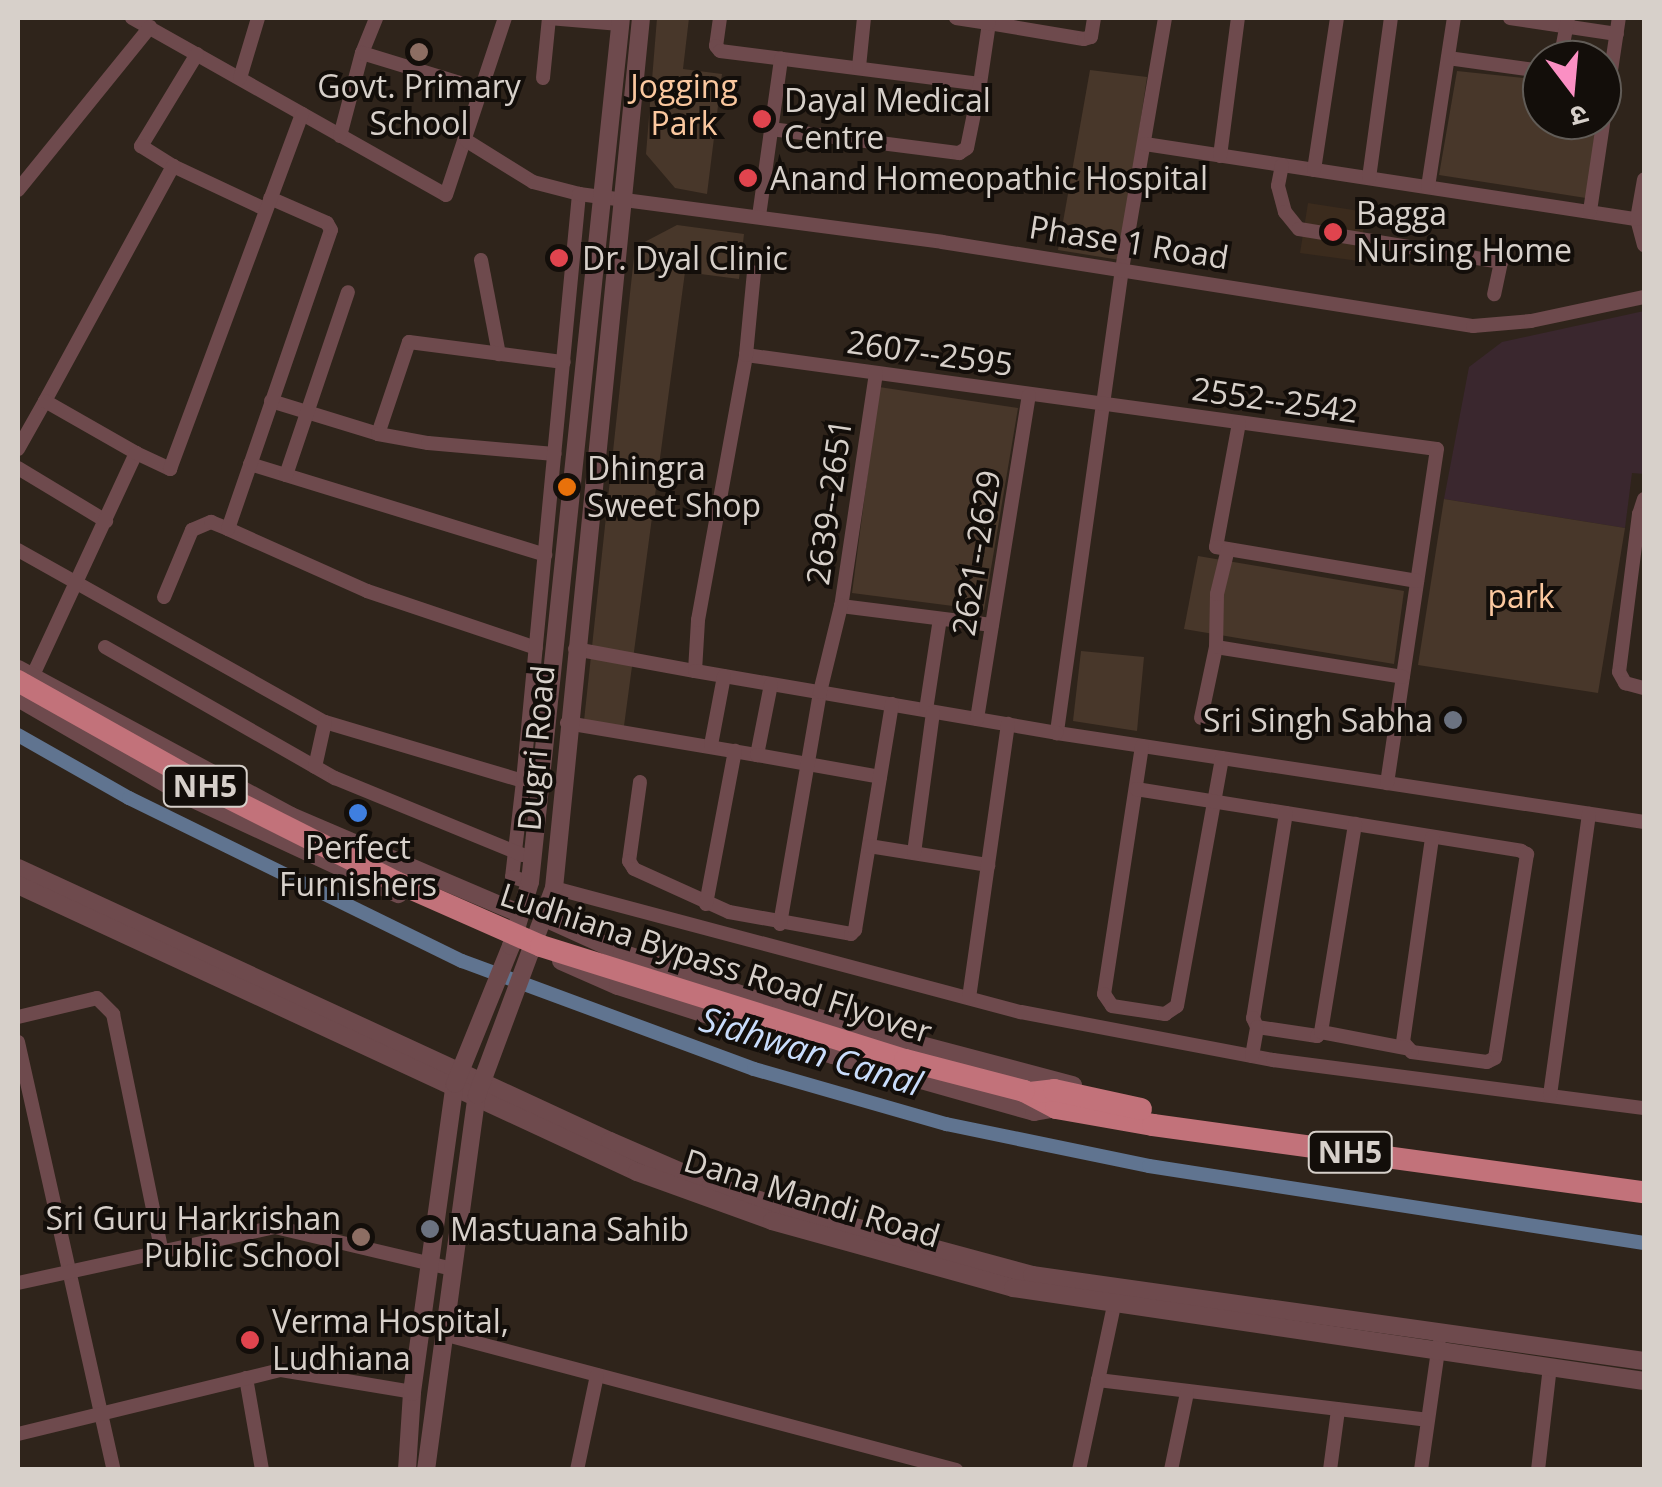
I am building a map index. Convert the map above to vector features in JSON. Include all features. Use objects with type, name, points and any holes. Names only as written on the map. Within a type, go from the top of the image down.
[{"type":"highway","name":"Ludhiana Bypass Road Flyover","points":[[23,675],[241,805],[465,915],[596,963],[905,1060],[1027,1092],[1056,1108]]},
{"type":"highway","name":"Ludhiana Bypass Road Flyover","points":[[1027,1092],[1054,1090],[1092,1097]]},
{"type":"highway","name":"NH5","points":[[1092,1097],[1154,1112],[1644,1179]]},
{"type":"highway","name":"NH5","points":[[1056,1108],[1455,1169],[1644,1192]]},
{"type":"street","points":[[132,18],[443,195],[448,194],[467,141],[503,18]]},
{"type":"street","points":[[240,78],[258,18]]},
{"type":"street","points":[[340,136],[362,53],[376,18]]},
{"type":"street","points":[[543,78],[550,18],[620,21]]},
{"type":"street","name":"Dugri Road","points":[[426,1470],[480,1087],[554,888],[641,18]]},
{"type":"street","points":[[720,18],[716,46],[720,51],[980,84]]},
{"type":"street","points":[[859,67],[864,18]]},
{"type":"street","points":[[956,18],[1084,39],[1091,36],[1094,18]]},
{"type":"street","points":[[1057,733],[1106,405],[1122,269],[1165,18]]},
{"type":"street","points":[[1220,156],[1238,18]]},
{"type":"street","points":[[1314,170],[1337,18]]},
{"type":"street","points":[[1369,178],[1391,18]]},
{"type":"street","points":[[1428,187],[1454,18]]},
{"type":"street","points":[[1510,18],[1567,22],[1617,34]]},
{"type":"street","points":[[1590,210],[1619,18]]},
{"type":"street","name":"Dugri Road","points":[[406,1470],[412,1392],[458,1077],[512,944],[530,882],[620,21]]},
{"type":"street","points":[[771,129],[959,153],[968,148],[989,23]]},
{"type":"street","points":[[18,189],[150,27]]},
{"type":"street","points":[[362,53],[483,90]]},
{"type":"street","points":[[197,54],[142,142],[144,149],[174,166],[267,204],[327,223],[332,230],[228,530]]},
{"type":"street","points":[[1448,58],[1522,68]]},
{"type":"street","points":[[759,216],[781,59]]},
{"type":"street","points":[[45,402],[170,469],[302,114]]},
{"type":"street","name":"Phase 1 Road","points":[[467,141],[533,182],[579,194],[1122,269],[1472,326],[1531,321],[1644,297]]},
{"type":"street","points":[[1144,144],[1637,218]]},
{"type":"street","points":[[1282,165],[1278,186],[1281,199],[1299,230],[1501,262],[1494,294]]},
{"type":"street","points":[[20,439],[45,402],[174,166]]},
{"type":"street","points":[[1644,180],[1637,218],[1644,246]]},
{"type":"street","points":[[530,882],[512,876],[579,194]]},
{"type":"street","points":[[481,260],[500,354]]},
{"type":"street","points":[[694,671],[698,620],[746,355],[754,272]]},
{"type":"street","points":[[286,475],[348,292]]},
{"type":"street","points":[[378,434],[409,342],[564,362]]},
{"type":"street","name":"2607--2595","points":[[746,355],[1106,405]]},
{"type":"street","name":"2639--2651","points":[[876,373],[841,606],[992,625]]},
{"type":"street","name":"2621--2629","points":[[977,719],[1029,395]]},
{"type":"street","points":[[272,402],[378,434],[428,443],[555,454]]},
{"type":"street","name":"2552--2542","points":[[1106,405],[1437,450],[1418,582]]},
{"type":"street","points":[[1202,718],[1216,647],[1222,548],[1239,423]]},
{"type":"street","points":[[136,453],[77,587],[23,675],[291,816],[521,914]]},
{"type":"street","points":[[250,464],[545,555]]},
{"type":"street","points":[[18,468],[106,521]]},
{"type":"street","points":[[1644,499],[1638,514],[1618,664],[1625,683],[1644,688]]},
{"type":"street","points":[[164,597],[192,530],[210,522],[367,591],[536,648]]},
{"type":"street","points":[[1222,548],[1418,582],[1388,783]]},
{"type":"street","points":[[18,550],[77,587],[324,722],[523,780]]},
{"type":"street","points":[[780,924],[820,692],[841,606]]},
{"type":"street","name":"2621--2629","points":[[914,853],[940,619]]},
{"type":"street","points":[[104,647],[315,767],[533,859]]},
{"type":"street","points":[[1216,647],[1403,677]]},
{"type":"street","points":[[576,649],[1057,733],[1644,822]]},
{"type":"street","points":[[711,745],[724,676]]},
{"type":"street","points":[[757,755],[771,684]]},
{"type":"street","points":[[18,698],[253,829],[512,944],[618,986],[833,1056],[1034,1112],[1056,1108]]},
{"type":"street","points":[[640,782],[629,861],[640,872],[706,904],[780,924],[843,936],[854,933],[892,704]]},
{"type":"street","points":[[315,767],[324,722]]},
{"type":"street","points":[[568,723],[880,777]]},
{"type":"street","points":[[968,998],[1008,724]]},
{"type":"street","points":[[1105,1028],[1108,1002],[1104,994],[1142,746]]},
{"type":"street","points":[[706,904],[735,750]]},
{"type":"street","points":[[1108,1002],[1165,1014],[1177,1006],[1222,758]]},
{"type":"street","points":[[1136,789],[1522,851],[1529,861],[1495,1058],[1488,1062],[1322,1032]]},
{"type":"street","points":[[1252,1056],[1258,1027],[1253,1018],[1286,814]]},
{"type":"street","points":[[1550,1096],[1589,814]]},
{"type":"street","points":[[1258,1027],[1317,1036],[1322,1032],[1355,824]]},
{"type":"street","points":[[1405,1048],[1403,1026],[1432,837]]},
{"type":"street","points":[[869,846],[988,865]]},
{"type":"street","name":"Dana Mandi Road","points":[[21,881],[480,1087],[636,1172],[755,1216],[1013,1288],[1114,1306],[1440,1343],[1550,1368],[1644,1380]]},
{"type":"street","points":[[554,888],[968,998],[1105,1028],[1252,1056],[1644,1108]]},
{"type":"street","points":[[546,918],[622,953],[781,1008],[1056,1080],[1088,1090],[1092,1097]]},
{"type":"street","points":[[18,1018],[97,998],[106,1003],[112,1014],[162,1252]]},
{"type":"street","points":[[18,1042],[114,1470]]},
{"type":"street","points":[[480,1087],[711,1185],[988,1267],[1440,1343],[1644,1361]]},
{"type":"street","points":[[18,1284],[275,1227],[452,1269]]},
{"type":"street","points":[[1079,1470],[1114,1306]]},
{"type":"street","points":[[443,1334],[956,1470]]},
{"type":"street","points":[[1421,1470],[1440,1343]]},
{"type":"street","points":[[1538,1470],[1550,1368]]},
{"type":"street","points":[[18,1434],[281,1370],[412,1392]]},
{"type":"street","points":[[577,1470],[597,1375]]},
{"type":"street","points":[[246,1378],[262,1470]]},
{"type":"street","points":[[1098,1380],[1427,1420]]},
{"type":"street","points":[[1171,1470],[1186,1393]]},
{"type":"street","points":[[1330,1470],[1338,1410]]},
{"type":"shaded area","name":"Bagga Nursing Home","points":[[1308,203],[1366,212],[1359,261],[1300,253]]},
{"type":"shaded area","points":[[1644,311],[1644,474],[1632,473],[1625,528],[1444,499],[1469,367],[1502,342]]},
{"type":"green space","name":"Jogging Park","points":[[657,18],[689,18],[683,69],[722,74],[707,194],[675,188],[646,154]]},
{"type":"green space","points":[[1090,70],[1147,77],[1120,260],[1058,250]]},
{"type":"green space","points":[[1457,71],[1522,78],[1522,140],[1594,140],[1586,198],[1439,175]]},
{"type":"green space","points":[[677,225],[744,234],[739,279],[685,272],[624,726],[584,721],[635,247]]},
{"type":"green space","points":[[879,387],[1018,408],[984,610],[852,593]]},
{"type":"green space","name":"park","points":[[1444,499],[1625,528],[1598,693],[1418,665]]},
{"type":"green space","name":"park","points":[[1198,556],[1404,591],[1394,664],[1184,629]]},
{"type":"green space","points":[[1081,651],[1144,657],[1137,731],[1073,721]]},
{"type":"waterway","name":"Sidhwan Canal","points":[[18,735],[129,798],[462,961],[754,1069],[946,1124],[1149,1166],[1644,1243]]},
{"type":"place","name":"Govt. Primary School","points":[[419,52]]},
{"type":"place","name":"Dayal Medical Centre","points":[[762,119]]},
{"type":"place","name":"Anand Homeopathic Hospital","points":[[748,178]]},
{"type":"place","name":"Bagga Nursing Home","points":[[1333,232]]},
{"type":"place","name":"Dr. Dyal Clinic","points":[[559,258]]},
{"type":"place","name":"Dhingra Sweet Shop","points":[[567,487]]},
{"type":"place","name":"Sri Singh Sabha","points":[[1453,720]]},
{"type":"place","name":"Perfect Furnishers","points":[[358,813]]},
{"type":"place","name":"Mastuana Sahib","points":[[430,1229]]},
{"type":"place","name":"Sri Guru Harkrishan Public School","points":[[361,1237]]},
{"type":"place","name":"Verma Hospital, Ludhiana","points":[[250,1340]]}]
